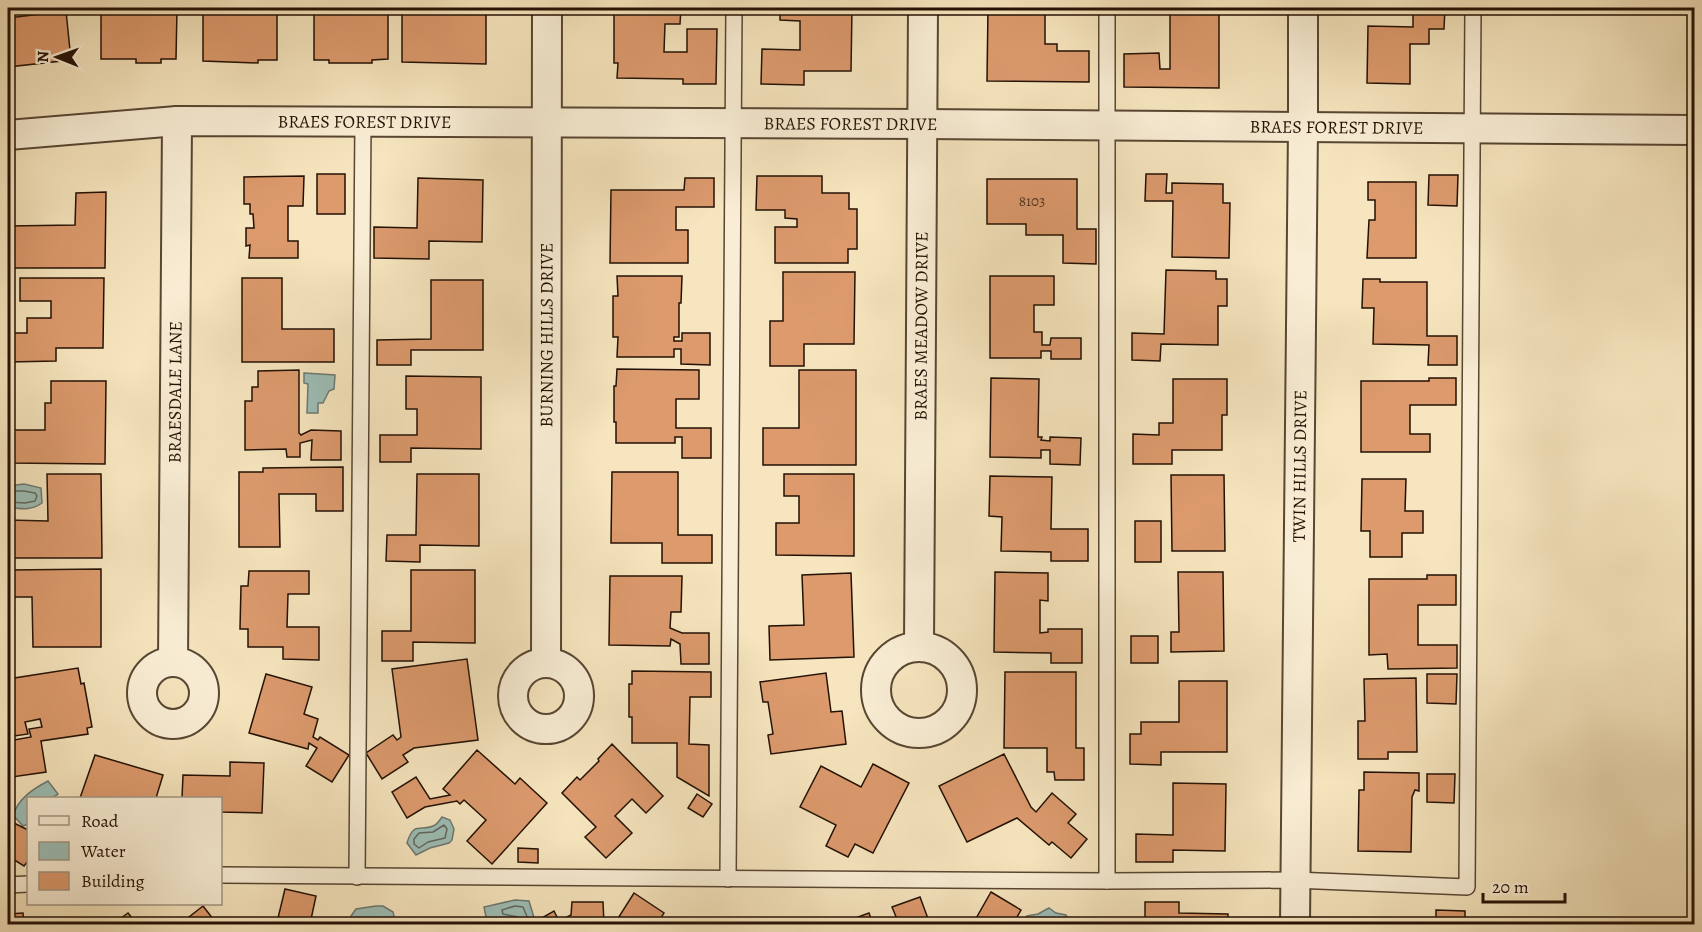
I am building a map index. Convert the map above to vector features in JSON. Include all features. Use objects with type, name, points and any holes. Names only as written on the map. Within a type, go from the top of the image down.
[{"type":"street","name":"BURNING HILLS DRIVE","points":[[546,662],[547,8]]},
{"type":"street","name":"BRAES MEADOW DRIVE","points":[[920,646],[923,8]]},
{"type":"street","name":"TWIN HILLS DRIVE","points":[[1295,924],[1303,127],[1302,8]]},
{"type":"street","name":"BRAES FOREST DRIVE","points":[[8,135],[177,121],[1695,130]]},
{"type":"street","name":"BRAESDALE LANE","points":[[173,662],[177,121]]},
{"type":"lane","points":[[728,879],[734,8]]},
{"type":"lane","points":[[1107,8],[1107,881]]},
{"type":"lane","points":[[222,875],[1107,881],[1294,880],[1467,887],[1473,8]]},
{"type":"lane","points":[[357,877],[363,122]]},
{"type":"lane","points":[[8,885],[27,884]]},
{"type":"water","points":[[304,373],[335,375],[334,389],[329,391],[323,403],[318,403],[318,413],[307,413],[308,384],[304,383]]},
{"type":"water","points":[[24,484],[41,488],[42,503],[30,508],[8,507],[8,486]]},
{"type":"water","points":[[48,781],[58,794],[54,797],[27,797],[27,824],[23,826],[13,815],[19,804],[37,787]]},
{"type":"water","points":[[442,817],[450,820],[454,829],[452,840],[416,855],[407,843],[412,831],[435,825]]},
{"type":"water","points":[[515,900],[529,901],[535,921],[530,924],[501,920],[487,922],[484,907]]},
{"type":"water","points":[[383,906],[393,912],[392,924],[353,924],[351,916],[356,909]]},
{"type":"water","points":[[1049,908],[1056,913],[1066,915],[1070,924],[1022,924],[1027,916],[1038,914]]},
{"type":"building","points":[[101,8],[177,8],[176,59],[161,59],[161,63],[136,63],[136,59],[101,59]]},
{"type":"building","points":[[203,8],[277,8],[277,60],[258,60],[258,63],[203,61]]},
{"type":"building","points":[[314,8],[388,8],[388,59],[372,60],[372,63],[329,63],[329,60],[314,60]]},
{"type":"building","points":[[402,8],[486,8],[486,64],[402,62]]},
{"type":"building","points":[[619,8],[681,8],[680,24],[665,24],[664,52],[687,52],[687,29],[717,29],[716,84],[683,84],[683,79],[617,78],[618,63],[614,63],[614,11],[618,11]]},
{"type":"building","points":[[780,8],[852,8],[851,71],[804,71],[804,85],[761,84],[762,49],[800,50],[800,21],[780,20]]},
{"type":"building","points":[[988,8],[1045,8],[1045,44],[1057,44],[1057,51],[1089,51],[1089,82],[987,81]]},
{"type":"building","points":[[1413,8],[1445,8],[1444,29],[1429,29],[1429,44],[1410,44],[1410,84],[1367,83],[1368,26],[1413,27]]},
{"type":"building","points":[[66,11],[71,60],[8,67],[8,18]]},
{"type":"building","points":[[1170,12],[1219,13],[1219,88],[1124,87],[1124,54],[1159,53],[1160,69],[1170,69]]},
{"type":"building","points":[[317,174],[345,174],[345,214],[317,214]]},
{"type":"building","points":[[1146,174],[1167,174],[1166,193],[1172,193],[1172,183],[1223,184],[1223,203],[1230,203],[1229,258],[1172,257],[1173,201],[1145,201]]},
{"type":"building","points":[[1429,175],[1458,175],[1457,206],[1428,205]]},
{"type":"building","points":[[304,176],[303,206],[288,206],[288,241],[298,241],[298,258],[249,258],[250,245],[246,246],[246,228],[254,228],[250,204],[244,204],[244,177]]},
{"type":"building","points":[[757,176],[822,176],[822,193],[849,193],[849,209],[857,209],[857,249],[848,249],[848,263],[775,263],[775,227],[797,227],[797,219],[785,218],[785,210],[756,210]]},
{"type":"building","points":[[418,178],[483,180],[482,242],[429,241],[429,259],[374,258],[374,227],[417,228]]},
{"type":"building","points":[[685,178],[714,178],[714,207],[676,207],[676,230],[688,230],[688,263],[610,263],[611,190],[684,190]]},
{"type":"building","points":[[987,179],[1077,179],[1077,229],[1096,229],[1096,264],[1063,263],[1063,235],[1026,235],[1026,224],[987,224]]},
{"type":"building","points":[[1368,182],[1416,182],[1416,258],[1367,258],[1369,220],[1375,220],[1375,200],[1368,200]]},
{"type":"building","points":[[106,192],[105,268],[10,268],[8,226],[75,225],[76,193]]},
{"type":"building","points":[[1166,270],[1216,271],[1216,279],[1227,279],[1227,306],[1218,306],[1218,345],[1161,344],[1160,361],[1132,360],[1132,333],[1164,334]]},
{"type":"building","points":[[783,272],[855,272],[854,344],[804,344],[804,366],[770,366],[770,321],[783,321]]},
{"type":"building","points":[[617,276],[682,276],[679,337],[674,337],[674,341],[682,341],[682,333],[710,333],[710,365],[681,364],[681,349],[674,349],[674,357],[617,357],[618,337],[613,337],[613,296],[618,296]]},
{"type":"building","points":[[990,276],[1054,276],[1054,305],[1034,305],[1034,332],[1042,332],[1042,345],[1050,345],[1051,338],[1081,338],[1081,359],[1051,359],[1051,351],[1041,351],[1041,358],[990,358]]},
{"type":"building","points":[[20,278],[104,278],[103,348],[56,348],[56,361],[8,362],[8,333],[27,333],[27,318],[51,318],[51,301],[20,301]]},
{"type":"building","points":[[242,278],[282,278],[282,329],[334,329],[334,362],[242,362]]},
{"type":"building","points":[[1363,279],[1380,279],[1380,282],[1427,282],[1427,336],[1457,336],[1457,365],[1428,365],[1429,345],[1373,344],[1374,308],[1362,308]]},
{"type":"building","points":[[431,280],[483,280],[483,350],[411,350],[411,365],[377,365],[377,340],[431,339]]},
{"type":"building","points":[[617,369],[699,370],[699,399],[676,399],[676,428],[711,428],[711,458],[682,458],[682,437],[675,437],[675,443],[616,443],[614,386],[616,386]]},
{"type":"building","points":[[299,370],[299,433],[301,435],[311,430],[341,431],[341,460],[311,460],[312,440],[300,443],[300,457],[287,457],[286,449],[245,450],[245,401],[252,401],[252,387],[258,387],[258,371]]},
{"type":"building","points":[[799,370],[856,370],[856,465],[763,465],[763,428],[799,428]]},
{"type":"building","points":[[406,376],[481,377],[481,449],[411,448],[411,462],[380,462],[380,435],[417,435],[417,409],[406,409]]},
{"type":"building","points":[[991,378],[1039,379],[1038,437],[1042,437],[1041,440],[1050,441],[1050,437],[1081,438],[1080,465],[1050,464],[1050,450],[1041,450],[1041,458],[990,457]]},
{"type":"building","points":[[1429,378],[1456,378],[1456,405],[1410,405],[1410,434],[1430,434],[1430,452],[1361,452],[1361,381],[1429,381]]},
{"type":"building","points":[[1173,379],[1227,379],[1227,415],[1222,415],[1222,450],[1172,450],[1172,464],[1133,464],[1133,434],[1159,435],[1159,423],[1173,423]]},
{"type":"building","points":[[51,381],[106,381],[105,464],[8,463],[9,430],[45,430],[45,403],[51,403]]},
{"type":"building","points":[[343,467],[343,511],[316,511],[316,494],[279,494],[280,547],[239,547],[239,472],[263,472],[263,468]]},
{"type":"building","points":[[612,472],[678,472],[678,535],[712,535],[712,563],[662,563],[662,543],[611,543]]},
{"type":"building","points":[[47,474],[101,474],[102,558],[8,558],[8,520],[48,521]]},
{"type":"building","points":[[417,474],[479,474],[479,546],[420,545],[420,562],[386,561],[387,535],[416,535]]},
{"type":"building","points":[[784,474],[854,474],[854,556],[776,555],[776,523],[799,523],[799,496],[784,496]]},
{"type":"building","points":[[1171,475],[1224,475],[1225,551],[1172,551]]},
{"type":"building","points":[[990,476],[1052,477],[1051,529],[1088,529],[1088,561],[1051,561],[1051,552],[1001,551],[1002,517],[989,516]]},
{"type":"building","points":[[1362,479],[1406,479],[1405,511],[1423,511],[1423,533],[1402,533],[1402,557],[1370,557],[1370,531],[1361,531]]},
{"type":"building","points":[[1135,521],[1161,521],[1161,562],[1135,562]]},
{"type":"building","points":[[101,569],[101,647],[33,647],[32,597],[8,597],[8,570]]},
{"type":"building","points":[[411,570],[475,570],[475,643],[413,642],[413,661],[382,661],[382,631],[411,631]]},
{"type":"building","points":[[249,571],[309,571],[309,594],[288,594],[287,627],[319,627],[319,660],[283,659],[283,647],[248,647],[248,629],[240,629],[241,586],[248,586]]},
{"type":"building","points":[[995,572],[1048,573],[1048,601],[1040,600],[1040,633],[1048,632],[1048,629],[1082,629],[1082,663],[1051,663],[1051,653],[994,652]]},
{"type":"building","points":[[1178,572],[1223,572],[1224,651],[1171,652],[1171,632],[1179,632]]},
{"type":"building","points":[[851,573],[854,657],[770,660],[769,626],[804,625],[802,575]]},
{"type":"building","points":[[1427,575],[1456,575],[1456,605],[1418,605],[1418,645],[1457,645],[1457,668],[1388,669],[1387,654],[1369,655],[1369,579],[1427,579]]},
{"type":"building","points":[[610,576],[682,576],[681,612],[671,612],[670,628],[682,633],[709,633],[709,664],[681,664],[680,644],[671,639],[670,646],[609,645]]},
{"type":"building","points":[[1131,636],[1158,636],[1158,663],[1131,663]]},
{"type":"building","points":[[467,659],[478,740],[414,748],[403,755],[408,762],[382,779],[366,753],[393,735],[397,740],[401,737],[392,669]]},
{"type":"building","points":[[78,668],[81,684],[84,683],[92,727],[87,728],[88,734],[41,741],[46,772],[12,777],[8,741],[31,737],[29,729],[42,727],[40,719],[25,722],[28,734],[8,737],[8,679]]},
{"type":"building","points":[[632,671],[711,672],[711,697],[690,697],[689,744],[709,745],[709,796],[677,777],[677,743],[632,743],[629,684],[632,684]]},
{"type":"building","points":[[1005,672],[1076,672],[1076,748],[1084,748],[1084,780],[1055,780],[1054,772],[1047,772],[1047,748],[1004,748]]},
{"type":"building","points":[[826,673],[831,712],[842,711],[846,744],[771,754],[768,735],[773,734],[768,702],[763,702],[760,682]]},
{"type":"building","points":[[266,674],[312,687],[304,714],[318,719],[313,737],[318,740],[320,737],[349,755],[332,782],[306,766],[317,748],[309,743],[308,749],[249,733]]},
{"type":"building","points":[[1427,674],[1457,674],[1456,704],[1427,703]]},
{"type":"building","points":[[1416,678],[1417,752],[1388,752],[1388,759],[1358,759],[1358,721],[1365,721],[1364,679]]},
{"type":"building","points":[[1179,681],[1227,681],[1227,752],[1161,752],[1161,765],[1130,764],[1130,734],[1141,734],[1141,722],[1179,722]]},
{"type":"building","points":[[612,744],[663,796],[646,813],[632,799],[615,816],[632,833],[606,858],[585,837],[596,827],[562,793],[577,777],[580,780]]},
{"type":"building","points":[[477,750],[515,784],[520,778],[547,803],[492,864],[467,841],[486,820],[464,800],[460,804],[457,801],[425,807],[407,818],[392,792],[416,777],[430,799],[450,795],[443,789]]},
{"type":"building","points":[[1004,754],[1031,807],[1036,812],[1052,793],[1076,814],[1068,823],[1087,839],[1071,858],[1052,842],[1049,845],[1017,818],[967,842],[939,786]]},
{"type":"building","points":[[95,755],[163,775],[156,797],[80,797]]},
{"type":"building","points":[[230,762],[264,763],[262,813],[222,812],[222,797],[182,797],[183,775],[230,776]]},
{"type":"building","points":[[873,764],[909,783],[873,853],[855,844],[848,857],[826,846],[836,825],[800,807],[821,766],[861,787]]},
{"type":"building","points":[[1364,772],[1419,773],[1419,791],[1415,790],[1412,797],[1411,852],[1358,851],[1359,790],[1364,790]]},
{"type":"building","points":[[1427,774],[1455,774],[1454,803],[1427,802]]},
{"type":"building","points":[[1173,783],[1226,784],[1225,851],[1173,850],[1173,862],[1136,862],[1136,834],[1173,835]]},
{"type":"building","points":[[697,794],[712,804],[703,817],[688,808]]},
{"type":"building","points":[[8,820],[27,830],[27,862],[24,866],[8,856]]},
{"type":"building","points":[[518,848],[538,849],[538,863],[518,862]]},
{"type":"building","points":[[285,889],[316,896],[310,924],[300,924],[278,918]]},
{"type":"building","points":[[991,892],[1021,910],[1013,924],[974,922]]},
{"type":"building","points":[[634,893],[664,913],[657,924],[615,923]]},
{"type":"building","points":[[920,897],[930,924],[899,924],[892,907]]},
{"type":"building","points":[[572,902],[603,902],[604,924],[543,924],[540,919],[554,911],[559,921],[571,915]]},
{"type":"building","points":[[1145,902],[1179,902],[1179,913],[1228,914],[1228,924],[1145,924]]},
{"type":"building","points":[[203,906],[217,924],[180,924]]},
{"type":"building","points":[[1436,910],[1465,911],[1465,924],[1436,924]]},
{"type":"building","points":[[23,913],[24,924],[8,924],[8,914]]},
{"type":"building","points":[[128,913],[137,924],[113,924]]},
{"type":"building","points":[[869,913],[873,924],[839,924]]}]
